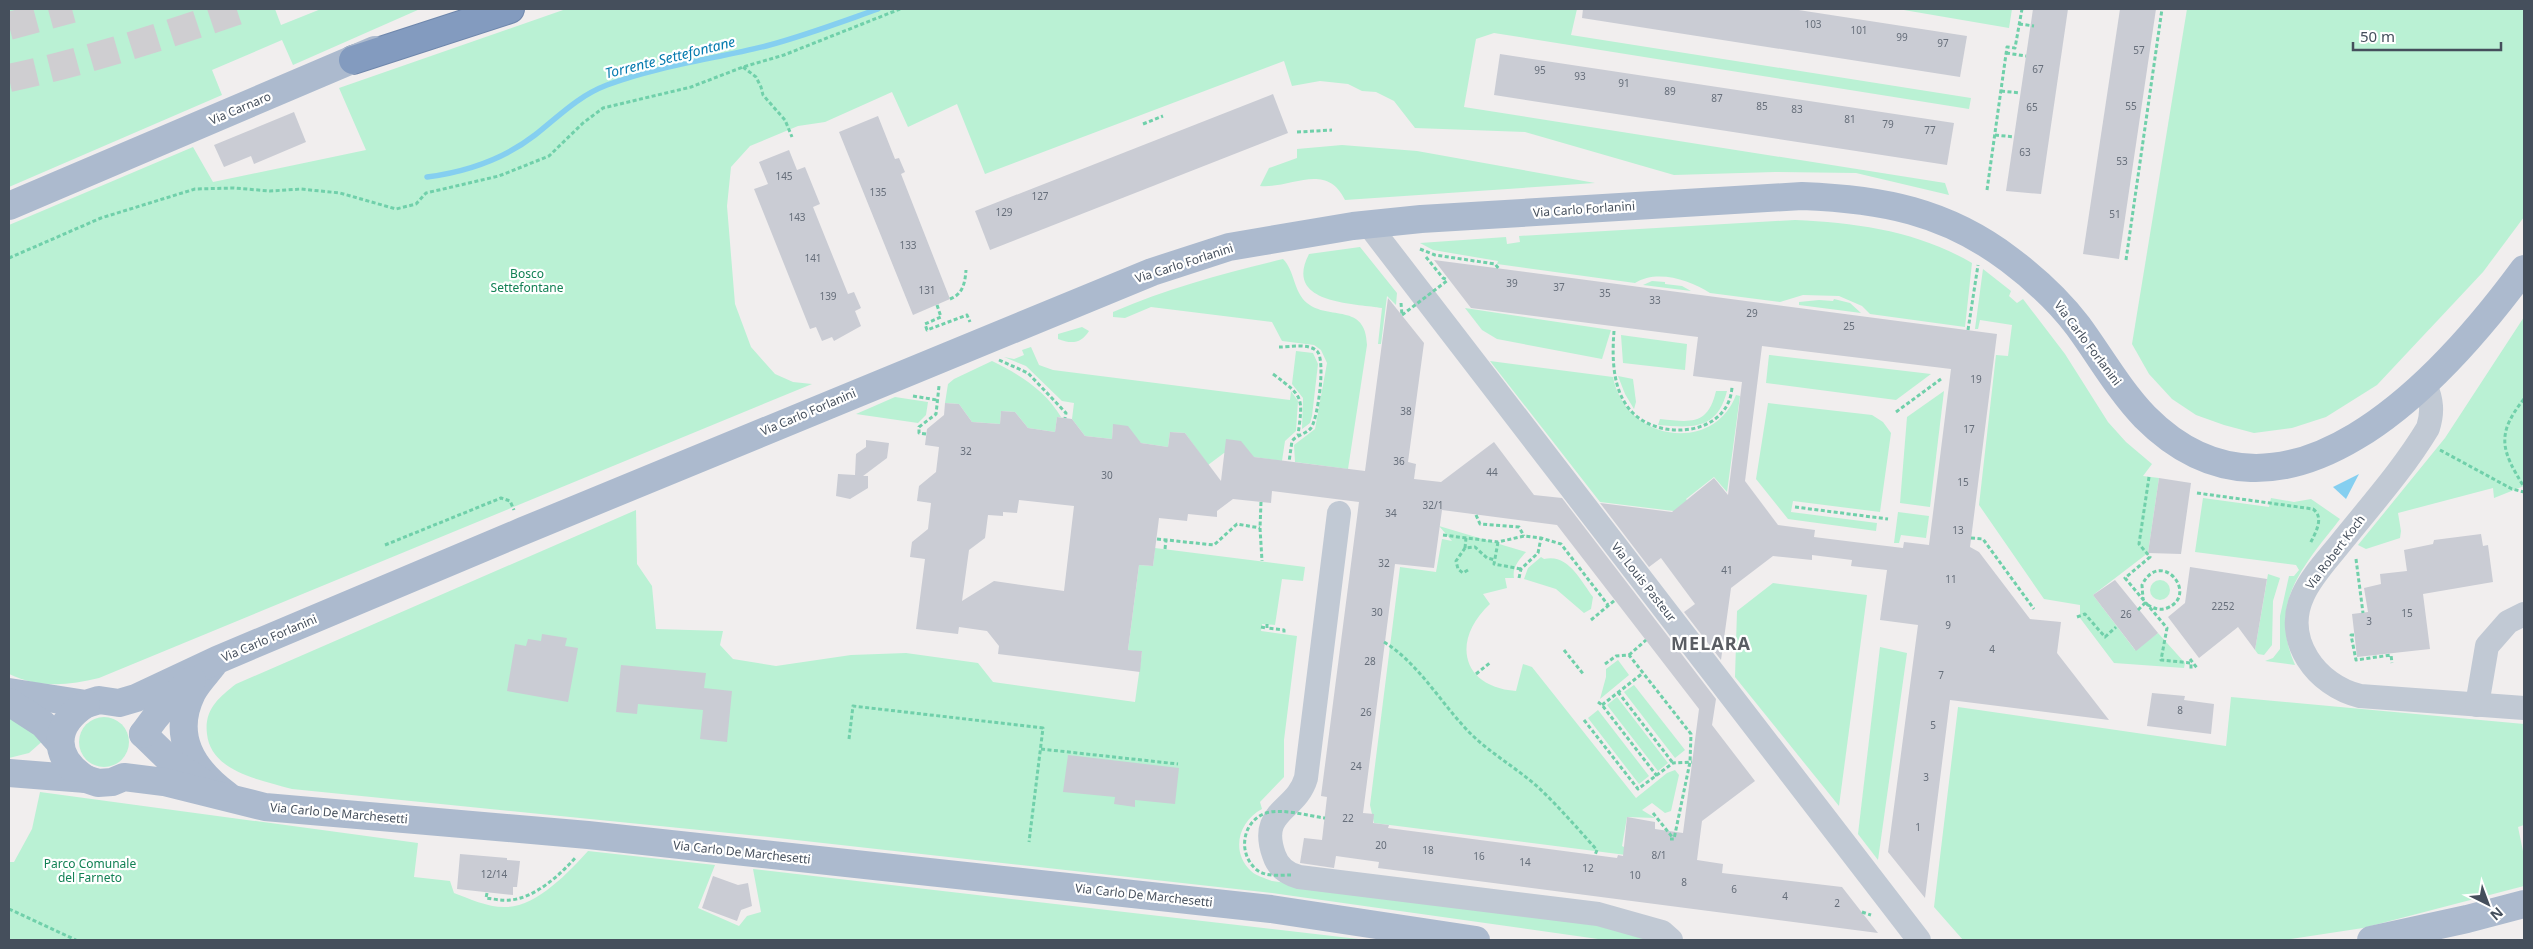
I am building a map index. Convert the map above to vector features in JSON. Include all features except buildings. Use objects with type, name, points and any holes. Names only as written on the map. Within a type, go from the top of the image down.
[{"type":"highway","points":[[353,60],[454,9]]},
{"type":"highway","points":[[353,60],[510,9]]},
{"type":"main road","name":"Via Carnaro","points":[[9,206],[471,9]]},
{"type":"main road","name":"Via Carlo Forlanini","points":[[9,692],[86,704],[99,700],[120,703],[523,531],[1152,272],[1229,247],[1320,230],[1421,219],[1802,196],[1858,199],[1918,212],[1986,243],[2054,297],[2077,324],[2128,398],[2163,432],[2198,454],[2218,462],[2240,466],[2265,467],[2311,460],[2357,436],[2425,384],[2472,336],[2524,269]]},
{"type":"main road","points":[[124,777],[134,768],[141,756],[143,734],[153,720],[179,690],[217,660]]},
{"type":"main road","points":[[217,660],[192,692],[185,714],[184,738],[191,759],[200,772],[234,800]]},
{"type":"main road","points":[[9,702],[43,724],[60,742],[66,761],[74,772],[86,779]]},
{"type":"main road","points":[[120,703],[136,716],[143,734],[180,768],[234,800]]},
{"type":"main road","points":[[9,769],[33,765],[49,757],[60,742],[66,722],[74,711],[86,704]]},
{"type":"main road","name":"Via Carlo De Marchesetti","points":[[9,773],[86,779],[98,783],[112,782],[124,777],[164,782],[265,807],[588,835],[1261,908],[1476,940]]},
{"type":"main road","points":[[2371,940],[2468,919],[2524,904]]},
{"type":"street","name":"Via Louis Pasteur","points":[[1368,224],[1919,940]]},
{"type":"street","name":"Via Robert Koch","points":[[2425,384],[2431,398],[2432,414],[2428,428],[2310,583],[2298,611],[2298,635],[2310,664],[2324,680],[2345,692],[2360,696],[2524,708]]},
{"type":"street","points":[[1339,513],[1306,778],[1298,794],[1278,813],[1270,826],[1269,837],[1277,864],[1291,875],[1598,914],[1662,932],[1671,940]]},
{"type":"street","points":[[2477,705],[2487,646],[2508,622],[2524,614]]},
{"type":"path","points":[[9,258],[101,218],[196,189],[234,188],[270,191],[301,189],[340,193],[396,209],[416,204],[426,193],[499,176],[549,156],[583,123],[602,108],[691,87],[742,67],[784,55],[900,9]]},
{"type":"path","points":[[1987,190],[2007,47],[2015,48],[2022,9]]},
{"type":"path","points":[[2126,260],[2162,9]]},
{"type":"path","points":[[2019,24],[2034,26]]},
{"type":"path","points":[[2006,53],[2026,56]]},
{"type":"path","points":[[742,67],[756,77],[763,95],[785,120],[792,136]]},
{"type":"path","points":[[2001,91],[2020,93]]},
{"type":"path","points":[[1143,124],[1163,116]]},
{"type":"path","points":[[1297,132],[1332,130]]},
{"type":"path","points":[[1995,135],[2014,137]]},
{"type":"path","points":[[1420,249],[1435,256],[1495,264],[1499,268]]},
{"type":"path","points":[[1402,315],[1448,280],[1443,278],[1426,257]]},
{"type":"path","points":[[1968,330],[1978,262]]},
{"type":"path","points":[[950,299],[959,294],[964,288],[966,270]]},
{"type":"path","points":[[937,305],[942,317],[925,324],[927,330],[967,315],[971,325]]},
{"type":"path","points":[[1614,331],[1613,358],[1619,391],[1631,411],[1644,422],[1666,429],[1687,430],[1707,425],[1720,416],[1725,409],[1732,387]]},
{"type":"path","points":[[1279,347],[1312,348],[1320,354],[1322,364],[1314,421],[1307,432],[1292,441],[1289,462]]},
{"type":"path","points":[[994,357],[1028,373],[1066,413],[1065,418]]},
{"type":"path","points":[[1273,374],[1298,394],[1302,408],[1298,436]]},
{"type":"path","points":[[1896,412],[1941,379]]},
{"type":"path","points":[[926,434],[919,433],[919,427],[936,414],[939,380]]},
{"type":"path","points":[[905,395],[937,400]]},
{"type":"path","points":[[2524,399],[2506,428],[2504,451],[2524,487]]},
{"type":"path","points":[[2433,446],[2512,488],[2524,492]]},
{"type":"path","points":[[2149,477],[2139,544],[2150,557],[2124,578],[2167,628],[2161,660],[2191,661],[2197,668]]},
{"type":"path","points":[[2197,493],[2313,509],[2317,512],[2320,520],[2308,550]]},
{"type":"path","points":[[385,545],[501,498],[507,499],[512,503],[523,531]]},
{"type":"path","points":[[1261,502],[1262,561]]},
{"type":"path","points":[[1795,507],[1888,519]]},
{"type":"path","points":[[1476,515],[1480,524],[1519,528],[1524,536]]},
{"type":"path","points":[[1157,539],[1214,545],[1237,524],[1260,528]]},
{"type":"path","points":[[1443,535],[1498,542],[1524,536],[1541,538],[1561,544],[1608,605]]},
{"type":"path","points":[[1466,538],[1465,548],[1456,561],[1458,569],[1463,573],[1468,570]]},
{"type":"path","points":[[1519,578],[1521,569],[1538,553],[1541,538]]},
{"type":"path","points":[[1971,538],[1983,540],[2034,609]]},
{"type":"path","points":[[1165,549],[1166,540]]},
{"type":"path","points":[[1498,542],[1494,564],[1521,569]]},
{"type":"path","points":[[1465,548],[1475,547],[1487,558],[1495,560]]},
{"type":"path","points":[[2355,553],[2362,613]]},
{"type":"path","points":[[2155,571],[2167,572],[2177,580],[2179,586],[2178,598],[2169,607],[2156,609],[2145,603],[2141,591],[2142,584],[2149,574],[2155,571]]},
{"type":"path","points":[[1591,620],[1615,600]]},
{"type":"path","points":[[2138,610],[2145,603]]},
{"type":"path","points":[[2077,617],[2085,614],[2104,637],[2116,627]]},
{"type":"path","points":[[1261,627],[1267,626],[1284,630],[1284,633]]},
{"type":"path","points":[[2354,634],[2351,635],[2356,660],[2391,656],[2392,663]]},
{"type":"path","points":[[1606,664],[1616,656],[1629,655],[1646,640]]},
{"type":"path","points":[[1384,642],[1396,649],[1414,667],[1474,737],[1540,789],[1597,850],[1595,855]]},
{"type":"path","points":[[1564,650],[1584,675]]},
{"type":"path","points":[[1629,655],[1691,734],[1691,762],[1672,839],[1653,813]]},
{"type":"path","points":[[2191,661],[2191,669]]},
{"type":"path","points":[[1476,674],[1491,662]]},
{"type":"path","points":[[1602,705],[1643,673]]},
{"type":"path","points":[[1618,692],[1673,763]]},
{"type":"path","points":[[1598,702],[1656,776]]},
{"type":"path","points":[[849,739],[853,706],[1043,728],[1029,842]]},
{"type":"path","points":[[1584,720],[1638,790],[1673,763],[1691,762]]},
{"type":"path","points":[[1041,749],[1178,764]]},
{"type":"path","points":[[1291,875],[1273,875],[1257,870],[1246,855],[1244,848],[1248,827],[1254,820],[1266,813],[1275,812],[1324,818]]},
{"type":"path","points":[[487,893],[486,898],[509,900],[521,898],[552,879],[578,854]]},
{"type":"path","points":[[9,909],[76,940]]},
{"type":"green space","points":[[9,9],[275,9],[281,25],[321,9],[420,9],[293,65],[282,40],[212,70],[222,95],[9,187]]},
{"type":"green space","name":"Bosco Settefontane","points":[[566,9],[1577,9],[1571,35],[1971,98],[1969,109],[1494,33],[1476,39],[1464,107],[1945,183],[1949,195],[1856,173],[1775,172],[1674,175],[1525,132],[1415,128],[1394,101],[1376,92],[1362,91],[1348,84],[1320,81],[1292,86],[1284,61],[985,174],[957,104],[908,127],[892,92],[825,122],[798,126],[750,146],[731,167],[727,206],[735,304],[751,347],[775,374],[793,382],[812,384],[99,678],[76,683],[42,684],[20,679],[9,674],[9,225],[193,147],[213,182],[366,150],[339,88]]},
{"type":"green space","points":[[1898,9],[2012,9],[2009,28]]},
{"type":"green space","points":[[2187,9],[2524,9],[2524,217],[2483,272],[2377,385],[2326,417],[2292,428],[2254,433],[2196,415],[2172,399],[2149,374],[2132,344]]},
{"type":"green space","points":[[1342,145],[1417,151],[1595,183],[1345,200],[1337,188],[1328,182],[1318,179],[1260,186],[1269,168],[1297,158],[1297,149]]},
{"type":"green space","points":[[1795,220],[1864,226],[1908,236],[1930,243],[1972,263],[1965,327],[1870,314],[1862,306],[1839,296],[1803,295],[1780,302],[1710,293],[1693,284],[1673,278],[1653,277],[1635,283],[1497,264],[1498,261],[1433,250],[1420,243],[1506,237],[1507,244],[1520,242],[1519,236]]},
{"type":"green space","points":[[1360,247],[1397,293],[1396,305],[1387,296],[1381,344],[1378,344],[1382,308],[1339,302],[1325,298],[1313,292],[1305,283],[1303,270],[1309,254]]},
{"type":"green space","points":[[1283,259],[1290,269],[1299,293],[1307,303],[1316,308],[1353,318],[1360,323],[1365,332],[1367,345],[1348,469],[1295,462],[1294,445],[1315,429],[1327,363],[1321,350],[1314,345],[1282,341],[1272,322],[1151,307],[1125,318],[1113,317],[1113,312],[1176,288]]},
{"type":"green space","points":[[1983,269],[2011,291],[2009,296],[2017,303],[2023,299],[2065,354],[2108,422],[2126,442],[2152,464],[2143,476],[2159,478],[2148,553],[2093,595],[2135,650],[2158,633],[2185,663],[2184,668],[2114,663],[2080,618],[2080,605],[2044,599],[1979,505],[1996,355],[2008,356],[2012,325],[1980,320],[1978,329],[1975,329]]},
{"type":"green space","points":[[1652,281],[1682,286],[1691,291],[1643,285]]},
{"type":"green space","points":[[1834,299],[1850,303],[1861,313],[1799,305],[1799,302],[1833,301]]},
{"type":"green space","points":[[1465,308],[1611,330],[1602,359],[1497,339],[1482,330]]},
{"type":"green space","points":[[2524,317],[2524,486],[2494,498],[2493,488],[2398,513],[2401,531],[2400,538],[2366,549],[2358,545],[2445,438]]},
{"type":"green space","points":[[1082,327],[1089,331],[1079,341],[1067,342],[1058,339],[1058,334]]},
{"type":"green space","points":[[1621,335],[1687,344],[1685,370],[1623,363]]},
{"type":"green space","points":[[1031,347],[1039,365],[1053,370],[1290,400],[1291,391],[1298,401],[1296,431],[1285,441],[1282,461],[1224,453],[1208,465],[1185,433],[1170,432],[1168,447],[1141,443],[1113,425],[1112,439],[1085,436],[1072,419],[1074,403],[1062,401],[1026,366],[1004,357],[1014,359],[1024,355],[1022,350]]},
{"type":"green space","points":[[1296,351],[1313,353],[1318,364],[1312,416],[1310,423],[1302,429],[1303,398],[1292,384]]},
{"type":"green space","points":[[1769,355],[1931,374],[1896,400],[1766,383]]},
{"type":"green space","points":[[992,361],[1031,384],[1048,399],[1061,417],[1057,417],[1055,432],[1028,428],[1015,412],[1001,411],[1000,424],[972,422],[959,404],[945,403],[948,384],[954,379]]},
{"type":"green space","points":[[1490,361],[1613,377],[1621,399],[1634,415],[1651,427],[1670,432],[1690,433],[1709,426],[1725,414],[1736,395],[1740,396],[1727,492],[1714,477],[1686,499],[1698,514],[1600,502]]},
{"type":"green space","points":[[1618,376],[1633,379],[1636,402],[1634,409],[1625,394]]},
{"type":"green space","points":[[1716,391],[1727,391],[1723,404],[1710,420],[1693,426],[1658,425],[1660,419],[1689,421],[1703,416],[1713,402]]},
{"type":"green space","points":[[1944,391],[1930,507],[1900,503],[1907,417]]},
{"type":"green space","points":[[895,397],[928,402],[926,415],[918,423],[856,414]]},
{"type":"green space","points":[[1768,403],[1872,415],[1883,422],[1891,433],[1880,512],[1793,501],[1791,512],[1877,523],[1876,531],[1788,519],[1756,479]]},
{"type":"green space","points":[[2203,498],[2269,507],[2271,498],[2294,502],[2311,499],[2340,519],[2302,570],[2288,604],[2285,622],[2288,643],[2295,665],[2265,661],[2273,658],[2280,649],[2280,616],[2289,576],[2294,576],[2299,570],[2296,565],[2195,552]]},
{"type":"green space","points":[[636,510],[637,564],[652,586],[656,629],[723,631],[720,645],[733,659],[776,666],[851,655],[906,653],[978,663],[993,682],[1135,702],[1142,652],[1128,650],[1139,565],[1153,566],[1155,548],[1305,567],[1303,581],[1282,579],[1275,625],[1262,624],[1261,631],[1297,636],[1284,740],[1284,777],[1260,802],[1262,809],[1248,821],[1240,837],[1241,855],[1244,863],[1251,871],[1258,876],[1272,881],[1635,930],[1658,940],[1605,940],[1272,893],[769,837],[292,789],[253,778],[227,766],[211,747],[207,734],[210,711],[223,694],[236,684]]},
{"type":"green space","points":[[1898,512],[1929,516],[1926,538],[1901,535],[1899,543],[1894,543]]},
{"type":"green space","points":[[1439,526],[1526,552],[1515,567],[1514,578],[1505,578],[1507,588],[1483,594],[1490,604],[1478,618],[1470,632],[1467,646],[1468,660],[1473,671],[1483,681],[1497,688],[1516,691],[1523,664],[1532,667],[1636,798],[1667,773],[1675,770],[1679,775],[1671,811],[1665,813],[1652,803],[1642,810],[1655,818],[1627,817],[1622,846],[1626,848],[1626,855],[1374,823],[1370,805],[1400,567],[1436,572],[1442,539],[1452,541]]},
{"type":"green space","points":[[1541,557],[1544,559],[1553,558],[1560,560],[1579,576],[1593,597],[1591,609],[1584,613],[1556,589],[1524,579],[1528,568]]},
{"type":"green space","points":[[2268,574],[2280,578],[2273,601],[2272,645],[2264,655],[2258,654],[2255,650]]},
{"type":"green space","points":[[2156,580],[2164,580],[2170,586],[2170,594],[2164,600],[2156,600],[2150,594],[2150,586]]},
{"type":"green space","points":[[1773,583],[1867,595],[1839,806],[1735,677],[1737,611]]},
{"type":"green space","points":[[1880,647],[1907,653],[1878,860],[1858,834]]},
{"type":"green space","points":[[1618,660],[1629,675],[1600,699],[1606,677],[1606,669]]},
{"type":"green space","points":[[1634,685],[1685,750],[1675,758],[1624,692]]},
{"type":"green space","points":[[1617,697],[1668,763],[1658,771],[1607,705]]},
{"type":"green space","points":[[2231,697],[2524,724],[2524,825],[2518,827],[2524,856],[2524,886],[2363,928],[2285,940],[1963,940],[1934,907],[1958,707],[2226,746]]},
{"type":"green space","points":[[1598,710],[1649,776],[1639,784],[1588,718]]},
{"type":"green space","points":[[9,713],[46,738],[29,753],[9,758]]},
{"type":"green space","points":[[104,717],[113,719],[124,728],[129,742],[127,751],[118,762],[104,767],[95,765],[84,756],[79,742],[81,733],[90,722]]},
{"type":"green space","name":"Parco Comunale del Farneto","points":[[40,792],[418,843],[414,877],[450,881],[454,893],[480,903],[500,907],[518,905],[530,901],[541,894],[562,878],[588,851],[715,865],[698,908],[739,926],[747,916],[761,912],[753,869],[1367,940],[9,940],[9,862],[14,862],[32,829]]},
{"type":"water","points":[[2359,474],[2346,499],[2333,487]]},
{"type":"waterway","name":"Torrente Settefontane","points":[[427,177],[456,172],[497,158],[535,135],[587,95],[607,85],[666,68],[780,42],[878,9]]},
{"type":"tunnel","points":[[9,26],[72,9]]},
{"type":"tunnel","points":[[9,78],[98,56],[243,9]]},
{"type":"district","name":"MELARA","points":[[1711,643]]}]
